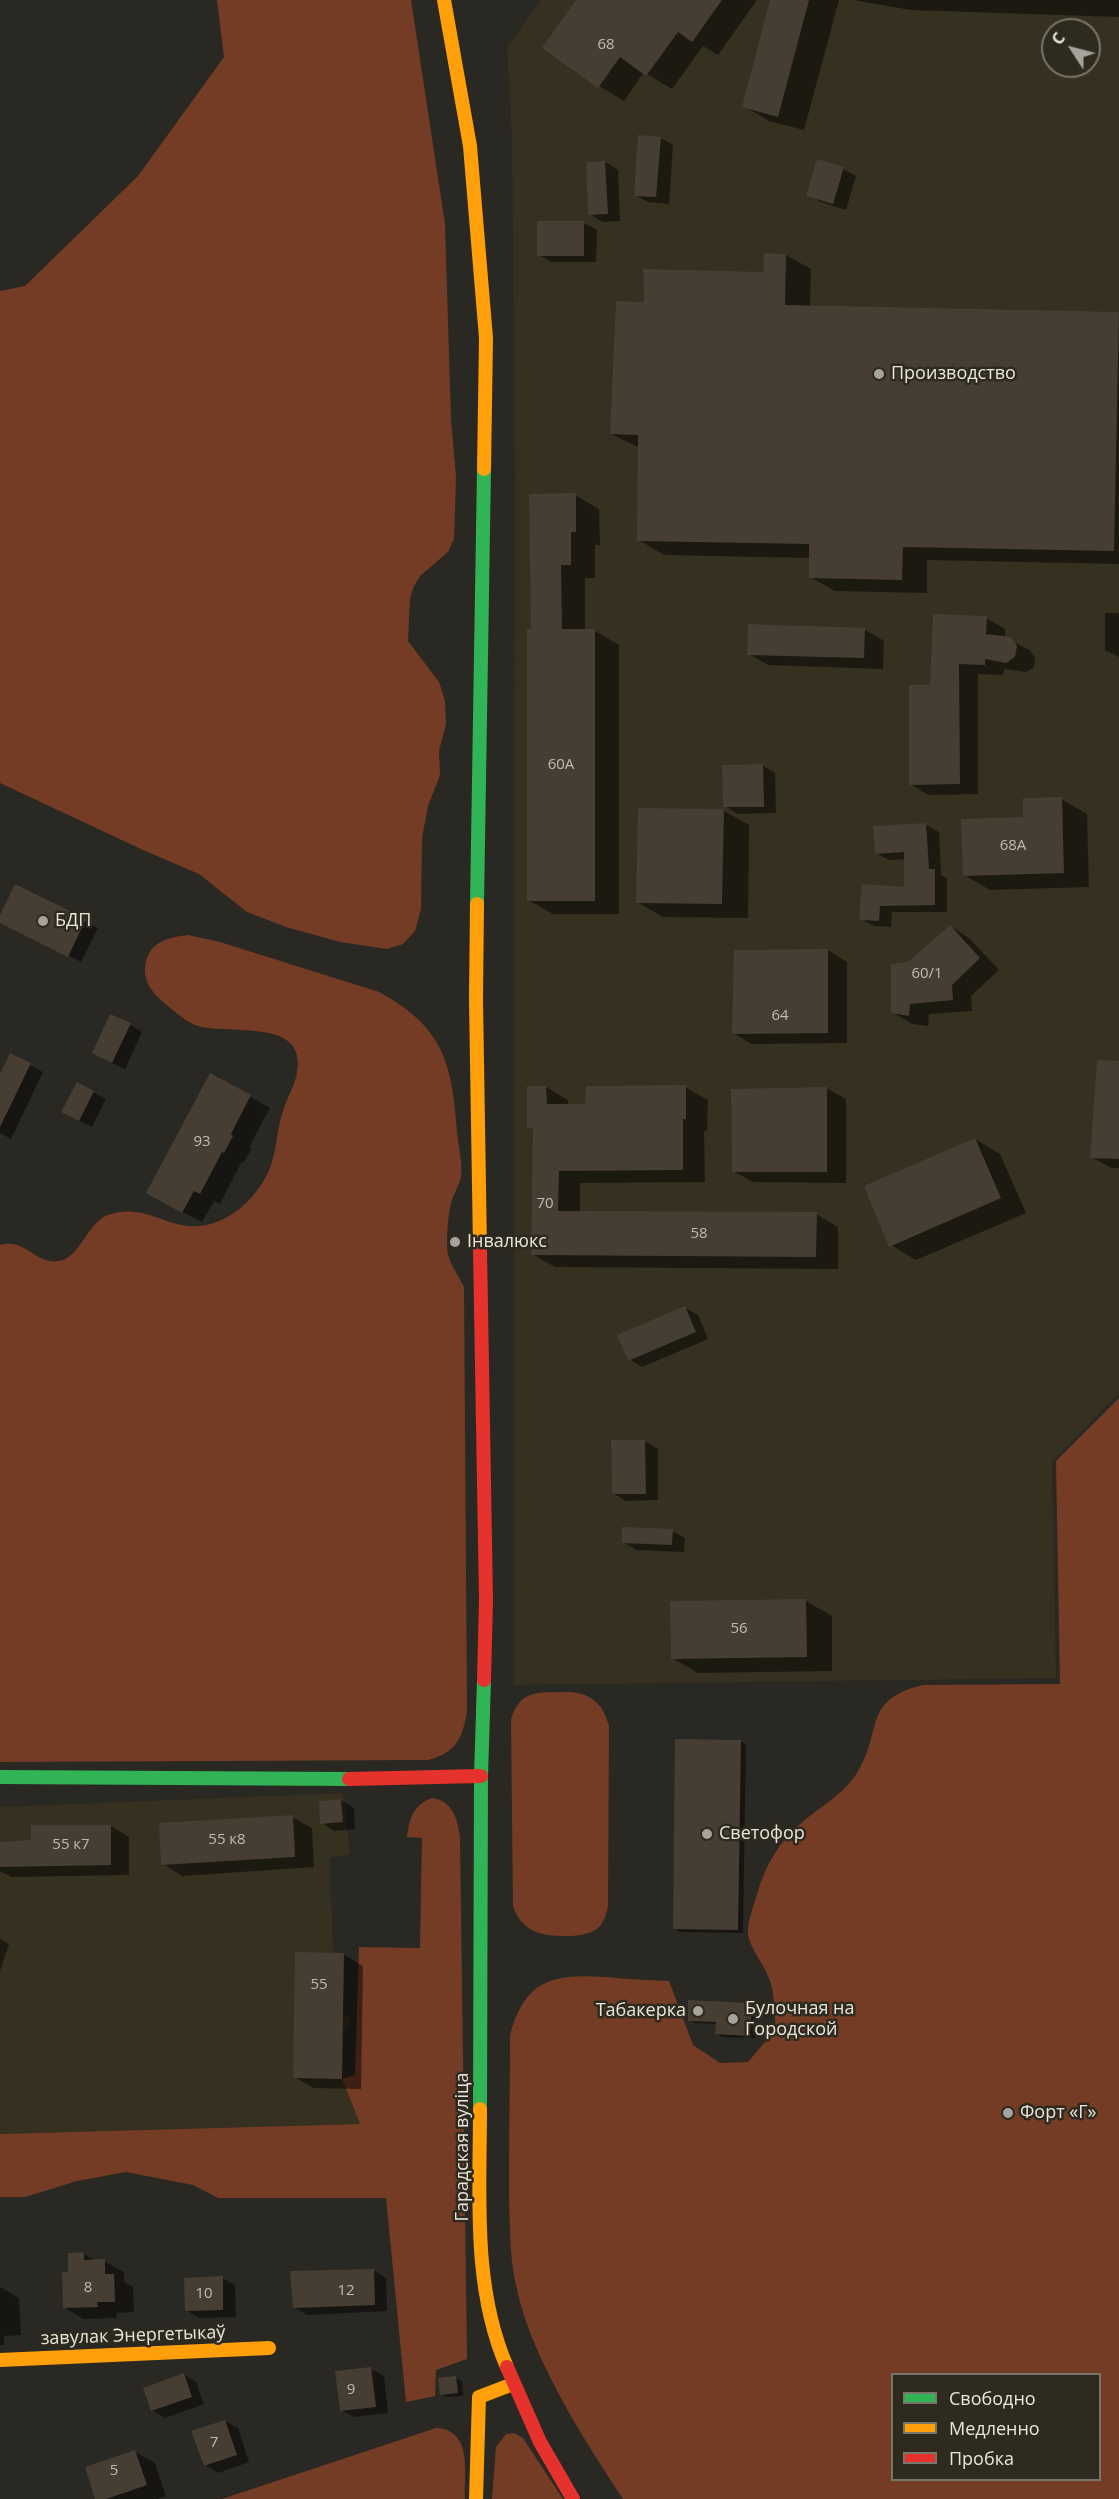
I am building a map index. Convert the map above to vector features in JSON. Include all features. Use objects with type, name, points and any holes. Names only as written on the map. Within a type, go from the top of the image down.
[{"type":"main road","name":"Гарадская вуліца","points":[[444,0],[470,146],[486,338],[476,999],[486,1600],[481,1776],[480,2230],[488,2306],[500,2351],[540,2442],[573,2499]]},
{"type":"main road","points":[[0,1777],[386,1779],[481,1776]]},
{"type":"main road","name":"завулак Энергетыкаў","points":[[0,2360],[268,2348]]},
{"type":"main road","points":[[476,2499],[479,2397],[513,2384]]},
{"type":"shaded area","points":[[217,0],[411,0],[445,224],[451,419],[456,477],[454,539],[448,552],[420,576],[410,598],[408,641],[439,682],[445,701],[446,724],[439,751],[440,775],[428,806],[422,838],[421,909],[415,931],[403,944],[387,949],[340,942],[286,927],[247,912],[199,874],[0,783],[0,291],[25,286],[138,176],[224,57]]},
{"type":"shaded area","points":[[541,0],[1119,0],[1119,1393],[1052,1462],[1056,1678],[514,1685],[515,463],[512,137],[507,47]]},
{"type":"shaded area","points":[[188,935],[220,942],[379,992],[401,1005],[430,1033],[447,1066],[452,1085],[461,1166],[461,1177],[450,1208],[447,1243],[449,1258],[464,1287],[467,1712],[463,1730],[456,1744],[438,1757],[428,1760],[0,1762],[0,1245],[17,1245],[43,1259],[59,1261],[73,1253],[96,1223],[111,1214],[136,1212],[187,1226],[211,1224],[222,1220],[252,1197],[266,1176],[273,1158],[281,1117],[296,1078],[297,1056],[292,1045],[282,1037],[269,1033],[206,1028],[195,1025],[154,993],[145,973],[148,955],[162,941]]},
{"type":"shaded area","points":[[1119,1398],[1119,2499],[623,2499],[591,2450],[545,2368],[523,2312],[516,2285],[511,2249],[509,2190],[510,2035],[524,2002],[543,1984],[569,1977],[669,1981],[693,2045],[720,2063],[748,2062],[776,2029],[771,1984],[748,1934],[760,1884],[773,1856],[785,1840],[799,1825],[844,1788],[857,1773],[882,1708],[890,1699],[903,1691],[923,1685],[1060,1684],[1056,1461]]},
{"type":"shaded area","points":[[570,1692],[585,1695],[596,1702],[609,1726],[608,1907],[598,1928],[587,1934],[557,1936],[534,1931],[522,1922],[513,1907],[511,1720],[515,1709],[526,1697],[541,1693]]},
{"type":"shaded area","points":[[343,1793],[350,1854],[330,1858],[333,1952],[344,1953],[343,2016],[351,2016],[350,2029],[343,2029],[342,2079],[360,2124],[0,2134],[0,1807]]},
{"type":"shaded area","points":[[433,1798],[450,1807],[460,1836],[467,2359],[436,2370],[435,2396],[406,2402],[386,2198],[218,2198],[193,2185],[126,2172],[77,2181],[25,2197],[0,2197],[0,2134],[360,2124],[342,2079],[355,2075],[359,1947],[420,1948],[422,1838],[407,1837],[409,1824],[417,1808]]},
{"type":"shaded area","points":[[436,2428],[456,2436],[461,2444],[465,2465],[465,2499],[222,2499]]},
{"type":"shaded area","points":[[514,2433],[523,2438],[563,2499],[492,2499],[496,2447],[506,2434]]},
{"type":"building","points":[[576,0],[722,0],[692,42],[678,32],[646,76],[620,57],[598,88],[542,48]]},
{"type":"building","points":[[770,0],[809,0],[778,117],[742,107]]},
{"type":"building","points":[[638,135],[661,137],[656,197],[634,196]]},
{"type":"building","points":[[817,159],[844,167],[833,204],[806,196]]},
{"type":"building","points":[[605,161],[608,214],[588,215],[586,162]]},
{"type":"building","points":[[537,221],[584,221],[584,256],[537,256]]},
{"type":"building","name":"Производство","points":[[764,253],[786,254],[785,305],[1119,312],[1114,551],[903,547],[902,580],[809,578],[809,544],[637,541],[638,435],[610,434],[616,301],[644,302],[643,269],[763,272]]},
{"type":"building","points":[[576,493],[576,532],[571,532],[571,565],[561,565],[562,629],[595,629],[595,901],[527,901],[527,629],[531,629],[529,494]]},
{"type":"building","points":[[933,614],[987,616],[986,634],[1011,637],[1017,646],[1015,657],[1006,663],[985,659],[985,665],[959,664],[960,784],[909,785],[909,685],[930,685]]},
{"type":"building","points":[[748,624],[865,628],[864,658],[747,655]]},
{"type":"building","points":[[763,764],[764,807],[723,807],[722,765]]},
{"type":"building","points":[[1062,797],[1064,873],[963,876],[961,819],[1023,817],[1023,798]]},
{"type":"building","points":[[638,808],[724,809],[722,904],[636,903]]},
{"type":"building","points":[[926,823],[929,869],[935,869],[935,905],[880,906],[879,921],[859,920],[862,884],[904,887],[904,852],[875,854],[873,826]]},
{"type":"building","name":"БДП","points":[[15,884],[86,919],[68,957],[0,923],[0,915]]},
{"type":"building","points":[[950,925],[980,958],[952,985],[953,1000],[910,1004],[909,1016],[891,1013],[891,964],[908,962]]},
{"type":"building","points":[[828,949],[828,1033],[732,1034],[734,950]]},
{"type":"building","points":[[110,1014],[131,1023],[112,1063],[92,1053]]},
{"type":"building","points":[[10,1053],[31,1063],[0,1127],[0,1074]]},
{"type":"building","points":[[1097,1060],[1119,1061],[1119,1159],[1090,1158]]},
{"type":"building","points":[[210,1073],[251,1095],[224,1153],[222,1152],[200,1194],[194,1191],[182,1213],[146,1193]]},
{"type":"building","points":[[77,1082],[94,1091],[79,1121],[61,1112]]},
{"type":"building","points":[[686,1085],[683,1170],[559,1171],[558,1211],[817,1212],[816,1257],[531,1255],[533,1128],[527,1128],[527,1086],[546,1086],[547,1104],[585,1104],[586,1086]]},
{"type":"building","points":[[827,1087],[827,1172],[732,1172],[731,1089]]},
{"type":"building","points":[[975,1138],[1001,1198],[889,1247],[864,1186]]},
{"type":"building","points":[[685,1306],[696,1332],[628,1361],[617,1335]]},
{"type":"building","points":[[611,1440],[645,1440],[646,1494],[612,1494]]},
{"type":"building","points":[[622,1527],[673,1529],[672,1545],[622,1543]]},
{"type":"building","points":[[806,1599],[807,1657],[671,1659],[670,1601]]},
{"type":"building","name":"Светофор","points":[[675,1739],[741,1740],[738,1930],[673,1929]]},
{"type":"building","points":[[341,1799],[343,1822],[320,1824],[319,1801]]},
{"type":"building","points":[[293,1815],[295,1857],[161,1865],[159,1823]]},
{"type":"building","points":[[31,1825],[111,1825],[111,1865],[0,1867],[0,1842],[31,1840]]},
{"type":"building","points":[[295,1952],[344,1953],[342,2079],[293,2078]]},
{"type":"building","name":"Булочная на Городской","points":[[688,2000],[752,2003],[750,2036],[715,2034],[716,2022],[688,2021]]},
{"type":"building","points":[[84,2252],[84,2260],[105,2259],[105,2274],[114,2274],[115,2302],[97,2302],[98,2307],[63,2308],[62,2272],[68,2272],[68,2253]]},
{"type":"building","points":[[374,2269],[375,2305],[293,2308],[290,2271]]},
{"type":"building","points":[[223,2276],[223,2310],[185,2311],[184,2278]]},
{"type":"building","points":[[371,2367],[376,2407],[340,2411],[335,2371]]},
{"type":"building","points":[[184,2373],[192,2397],[151,2411],[143,2388]]},
{"type":"building","points":[[456,2376],[458,2393],[440,2395],[438,2378]]},
{"type":"building","points":[[225,2420],[237,2455],[204,2466],[191,2431]]},
{"type":"building","points":[[135,2450],[147,2485],[106,2499],[95,2499],[85,2467]]},
{"type":"traffic: fast","points":[[477,904],[484,469]]},
{"type":"traffic: fast","points":[[480,2109],[481,1776],[484,1680]]},
{"type":"traffic: fast","points":[[0,1777],[349,1779]]},
{"type":"traffic: slow","points":[[444,0],[470,146],[486,338],[484,469]]},
{"type":"traffic: slow","points":[[477,904],[476,999],[480,1249]]},
{"type":"traffic: slow","points":[[480,2109],[479,2207],[483,2273],[488,2305],[507,2367]]},
{"type":"traffic: slow","points":[[0,2360],[269,2348]]},
{"type":"traffic: slow","points":[[476,2499],[479,2397],[513,2384]]},
{"type":"traffic: jam","points":[[480,1249],[486,1600],[484,1680]]},
{"type":"traffic: jam","points":[[349,1779],[481,1776]]},
{"type":"traffic: jam","points":[[507,2367],[540,2442],[573,2499]]},
{"type":"place","name":"Производство","points":[[879,374]]},
{"type":"place","name":"БДП","points":[[43,921]]},
{"type":"place","name":"Інвалюкс","points":[[455,1242]]},
{"type":"place","name":"Светофор","points":[[707,1834]]},
{"type":"place","name":"Табакерка","points":[[698,2011]]},
{"type":"place","name":"Булочная на Городской","points":[[733,2019]]},
{"type":"place","name":"Форт «Г»","points":[[1008,2113]]}]
